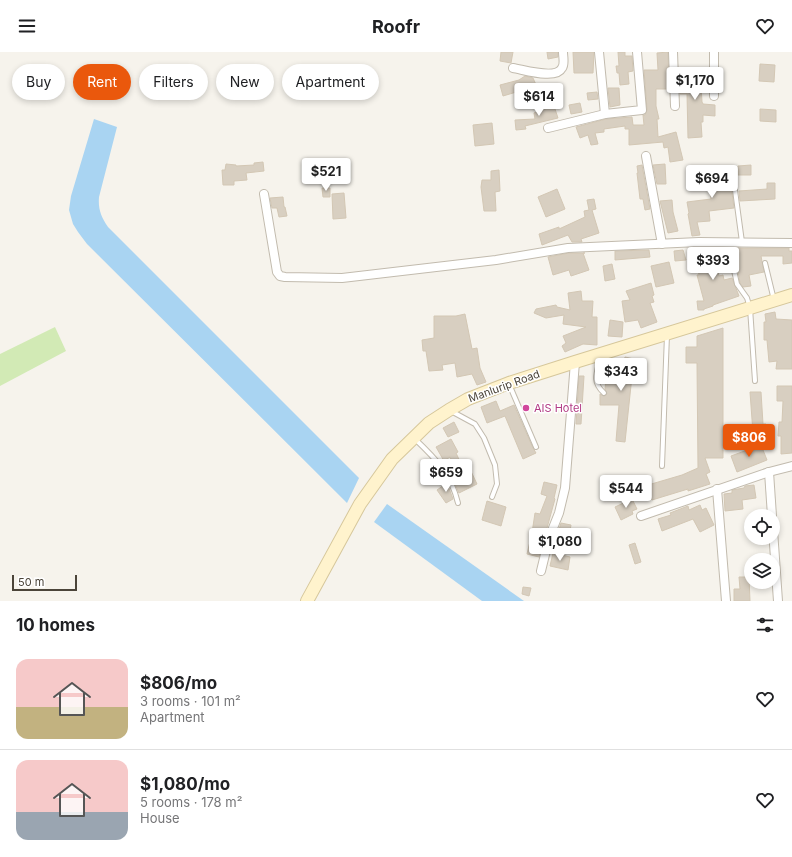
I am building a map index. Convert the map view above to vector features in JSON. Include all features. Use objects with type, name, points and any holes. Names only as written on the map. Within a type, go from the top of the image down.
[{"type":"main road","name":"Manlurip Road","points":[[307,601],[360,504],[392,459],[429,423],[448,410],[468,399],[509,383],[792,295]]},
{"type":"street","points":[[513,68],[551,75],[559,72],[563,67],[563,52]]},
{"type":"street","points":[[599,52],[604,114]]},
{"type":"street","points":[[548,128],[604,114],[642,110],[637,52]]},
{"type":"street","points":[[673,52],[675,106]]},
{"type":"street","points":[[714,52],[714,96]]},
{"type":"street","points":[[646,156],[662,244]]},
{"type":"street","points":[[264,194],[277,272],[280,276],[285,277],[342,278],[496,260],[568,248],[742,242],[792,243]]},
{"type":"street","points":[[541,570],[549,538],[559,512],[565,488],[575,362]]},
{"type":"street","points":[[641,516],[717,489],[792,466]]},
{"type":"street","points":[[769,472],[772,509]]},
{"type":"street","points":[[717,489],[726,601]]},
{"type":"street","points":[[774,545],[778,601]]},
{"type":"lane","points":[[732,168],[742,242]]},
{"type":"lane","points":[[732,261],[737,284],[747,298],[750,308],[755,382]]},
{"type":"lane","points":[[765,263],[775,300]]},
{"type":"lane","points":[[662,466],[667,333]]},
{"type":"lane","points":[[602,354],[595,381],[604,393]]},
{"type":"lane","points":[[509,383],[536,447]]},
{"type":"lane","points":[[448,410],[475,424],[484,438],[495,465],[497,484],[492,497]]},
{"type":"lane","points":[[413,438],[438,462],[444,470],[455,489],[458,503]]},
{"type":"green space","points":[[55,327],[66,351],[0,386],[0,354]]},
{"type":"water","points":[[94,119],[117,127],[99,197],[102,216],[108,227],[359,478],[347,503],[87,244],[78,232],[73,224],[69,210],[71,196]]},
{"type":"water","points":[[387,504],[524,601],[482,601],[374,522]]},
{"type":"building","points":[[501,52],[513,52],[511,63],[500,61]]},
{"type":"building","points":[[547,52],[558,52],[558,57],[548,59]]},
{"type":"building","points":[[573,52],[594,52],[593,73],[574,73]]},
{"type":"building","points":[[618,52],[625,52],[625,56],[632,56],[633,71],[628,72],[629,84],[620,85],[619,73],[617,73],[616,66],[619,66]]},
{"type":"building","points":[[668,52],[669,89],[656,89],[656,106],[659,119],[657,119],[658,137],[676,132],[683,160],[670,162],[668,147],[664,148],[663,142],[629,145],[629,129],[625,129],[625,126],[604,129],[604,132],[595,133],[598,144],[591,145],[588,135],[580,138],[576,127],[606,119],[632,117],[633,125],[644,125],[643,115],[645,115],[647,110],[644,70],[658,70],[657,53]]},
{"type":"building","points":[[760,64],[775,65],[774,82],[759,81]]},
{"type":"building","points":[[679,71],[700,73],[700,76],[708,75],[708,86],[701,86],[702,102],[703,104],[715,105],[715,116],[703,115],[703,122],[701,122],[702,137],[688,138],[687,94],[680,94]]},
{"type":"building","points":[[525,76],[533,78],[537,87],[524,92],[523,90],[503,96],[500,85],[519,80]]},
{"type":"building","points":[[608,88],[619,88],[620,105],[610,107]]},
{"type":"building","points":[[597,92],[598,99],[588,100],[587,93]]},
{"type":"building","points":[[553,103],[558,118],[525,126],[526,129],[516,130],[515,120],[535,119],[534,113],[543,110],[542,106]]},
{"type":"building","points":[[580,103],[582,112],[571,114],[569,105]]},
{"type":"building","points":[[760,109],[776,110],[776,122],[760,121]]},
{"type":"building","points":[[492,123],[494,144],[475,146],[473,125]]},
{"type":"building","points":[[263,162],[264,171],[246,173],[247,180],[234,181],[234,185],[223,185],[222,170],[225,170],[226,164],[236,166],[254,165],[254,163]]},
{"type":"building","points":[[332,164],[335,178],[326,179],[323,165]]},
{"type":"building","points":[[665,164],[666,184],[657,184],[653,165]]},
{"type":"building","points":[[642,165],[650,209],[645,210],[643,199],[640,199],[637,173],[637,166]]},
{"type":"building","points":[[751,165],[751,175],[738,175],[738,166]]},
{"type":"building","points":[[499,170],[500,191],[495,192],[496,211],[484,211],[481,187],[482,180],[491,180],[491,171]]},
{"type":"building","points":[[729,170],[734,208],[709,211],[710,221],[697,222],[700,235],[692,236],[687,202],[711,199],[710,185],[707,185],[706,171]]},
{"type":"building","points":[[767,183],[775,183],[775,199],[740,201],[739,191],[767,189]]},
{"type":"building","points":[[322,188],[330,188],[330,197],[323,197]]},
{"type":"building","points":[[557,189],[565,209],[546,217],[538,197]]},
{"type":"building","points":[[344,193],[346,218],[333,219],[332,194]]},
{"type":"building","points":[[283,197],[287,216],[279,217],[277,208],[272,208],[270,198]]},
{"type":"building","points":[[594,199],[596,209],[592,210],[599,233],[581,239],[582,242],[572,242],[568,235],[542,245],[539,234],[559,227],[559,229],[585,217],[584,211],[589,210],[587,200]]},
{"type":"building","points":[[672,200],[673,212],[678,231],[668,233],[660,201]]},
{"type":"building","points":[[713,248],[719,276],[723,275],[724,280],[732,278],[739,296],[713,305],[704,310],[698,310],[697,301],[704,301],[697,275],[699,275],[695,249]]},
{"type":"building","points":[[734,248],[789,248],[789,251],[792,251],[792,263],[783,264],[783,256],[761,256],[764,272],[749,275],[751,286],[743,287],[740,283]]},
{"type":"building","points":[[649,250],[650,257],[615,260],[615,251]]},
{"type":"building","points":[[683,250],[686,260],[675,261],[674,251]]},
{"type":"building","points":[[569,253],[583,253],[589,270],[571,276],[569,270],[553,275],[548,257]]},
{"type":"building","points":[[669,262],[674,283],[656,287],[651,266]]},
{"type":"building","points":[[612,264],[615,279],[605,281],[603,266]]},
{"type":"building","points":[[651,283],[654,302],[650,303],[657,322],[641,328],[638,320],[625,322],[622,301],[630,300],[626,291]]},
{"type":"building","points":[[581,291],[582,301],[593,301],[592,317],[597,317],[597,345],[583,344],[565,352],[562,346],[566,343],[563,336],[586,327],[563,324],[564,315],[546,318],[534,313],[536,309],[556,305],[557,307],[570,310],[568,293]]},
{"type":"building","points":[[775,312],[776,319],[792,320],[792,369],[776,369],[777,361],[769,362],[767,340],[764,340],[764,322],[766,322],[765,314]]},
{"type":"building","points":[[465,314],[472,349],[477,348],[480,368],[486,382],[477,385],[472,374],[457,377],[455,363],[442,365],[443,370],[429,371],[426,351],[423,351],[422,340],[434,338],[434,316],[456,316]]},
{"type":"building","points":[[610,320],[623,322],[622,337],[608,336]]},
{"type":"building","points":[[723,328],[723,458],[705,458],[710,472],[706,474],[710,484],[652,500],[648,485],[682,475],[698,468],[697,363],[686,363],[686,347],[697,347],[697,336]]},
{"type":"building","points":[[625,357],[643,361],[640,377],[632,376],[625,442],[616,441],[619,405],[600,405],[600,394],[604,396],[607,394],[605,389],[607,369],[622,371]]},
{"type":"building","points":[[579,376],[584,376],[581,424],[576,424]]},
{"type":"building","points":[[777,386],[792,386],[792,453],[781,454],[781,436],[778,436],[779,422],[782,422],[783,401],[777,401]]},
{"type":"building","points":[[750,392],[761,392],[763,424],[766,424],[766,432],[753,433]]},
{"type":"building","points":[[496,401],[500,411],[514,405],[536,453],[523,459],[505,416],[487,423],[481,407]]},
{"type":"building","points":[[454,422],[459,432],[448,437],[443,428]]},
{"type":"building","points":[[451,439],[458,452],[456,453],[463,468],[468,465],[477,484],[459,493],[450,473],[456,471],[450,457],[444,461],[436,447]]},
{"type":"building","points":[[761,445],[767,460],[737,472],[731,456]]},
{"type":"building","points":[[544,482],[557,485],[555,499],[539,557],[527,554],[535,513],[540,514],[547,496],[541,494]]},
{"type":"building","points":[[447,483],[453,499],[446,503],[437,490]]},
{"type":"building","points":[[754,485],[756,498],[742,500],[743,509],[725,511],[724,494],[732,493],[732,490],[744,488],[745,486]]},
{"type":"building","points":[[632,499],[637,509],[632,511],[633,514],[621,520],[615,507]]},
{"type":"building","points":[[487,501],[506,507],[501,526],[482,520]]},
{"type":"building","points":[[700,505],[702,510],[706,508],[714,525],[700,532],[693,519],[662,531],[658,519],[671,515],[670,513],[688,506],[689,510]]},
{"type":"building","points":[[561,523],[571,525],[568,542],[556,539]]},
{"type":"building","points":[[635,543],[641,562],[635,564],[629,545]]},
{"type":"building","points":[[553,553],[570,557],[568,570],[550,566]]},
{"type":"building","points":[[739,577],[744,577],[744,589],[750,589],[750,601],[734,601],[734,589],[740,589]]},
{"type":"building","points":[[523,587],[531,588],[529,596],[522,594]]},
{"type":"place","name":"AIS Hotel","points":[[526,408]]}]
